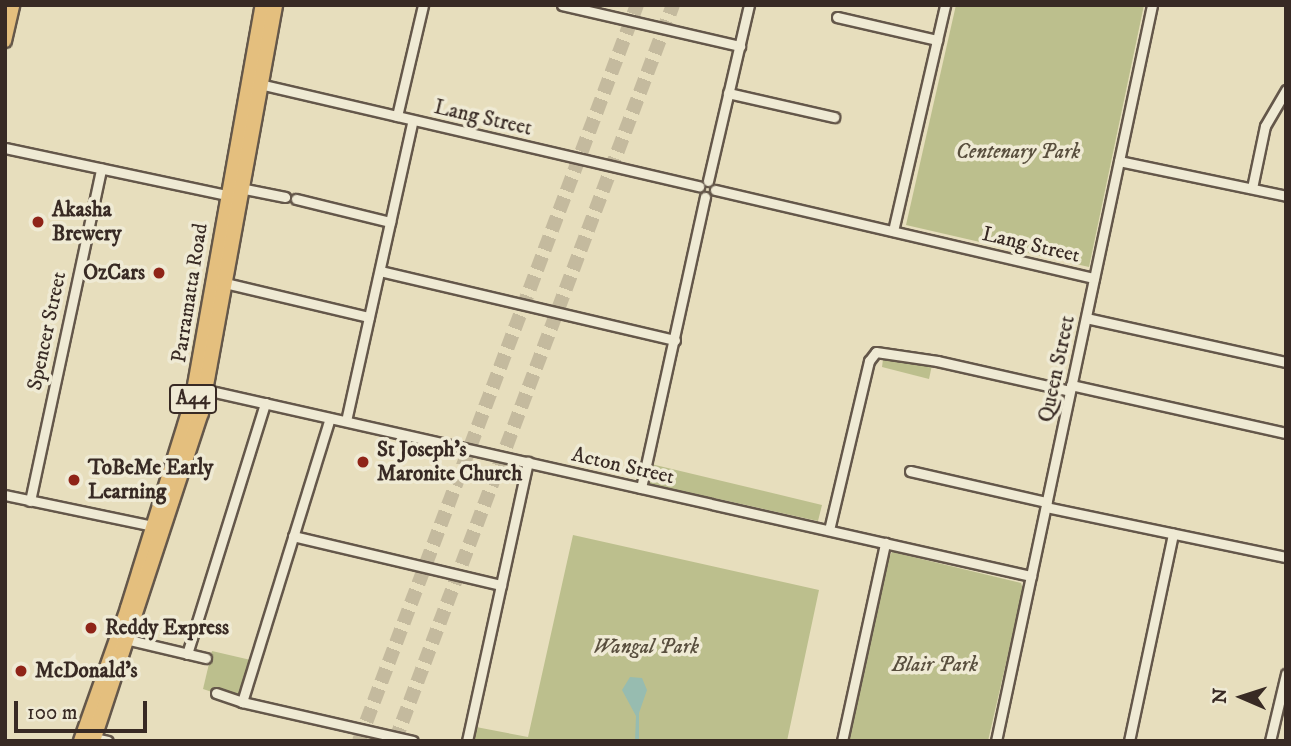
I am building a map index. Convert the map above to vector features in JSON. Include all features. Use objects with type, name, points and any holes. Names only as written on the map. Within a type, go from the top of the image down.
[{"type":"highway","name":"Parramatta Road","points":[[94,740],[153,526],[192,402],[263,5]]},
{"type":"highway","name":"Parramatta Road","points":[[94,740],[129,640],[206,390],[258,84],[275,5]]},
{"type":"main road","points":[[5,41],[13,5]]},
{"type":"street","points":[[397,116],[423,5]]},
{"type":"street","points":[[562,5],[740,46]]},
{"type":"street","points":[[705,197],[699,192],[729,93],[749,5]]},
{"type":"street","points":[[893,231],[945,5]]},
{"type":"street","name":"Queen Street","points":[[996,741],[1152,5]]},
{"type":"street","points":[[837,17],[937,40]]},
{"type":"street","name":"Lang Street","points":[[258,84],[703,184]]},
{"type":"street","points":[[1252,188],[1265,126],[1286,90]]},
{"type":"street","points":[[729,93],[834,117]]},
{"type":"street","points":[[346,421],[413,120]]},
{"type":"street","points":[[5,148],[227,195]]},
{"type":"street","points":[[1119,161],[1286,195]]},
{"type":"street","name":"Spencer Street","points":[[30,501],[101,169]]},
{"type":"street","points":[[703,184],[715,190],[712,195],[705,197]]},
{"type":"street","points":[[240,188],[285,197]]},
{"type":"street","name":"Lang Street","points":[[715,190],[1094,278]]},
{"type":"street","points":[[642,488],[705,197]]},
{"type":"street","points":[[296,199],[390,222]]},
{"type":"street","points":[[380,271],[675,340]]},
{"type":"street","points":[[225,283],[369,317]]},
{"type":"street","points":[[1086,318],[1286,362]]},
{"type":"street","points":[[830,530],[873,355],[882,350],[1286,433]]},
{"type":"street","name":"Acton Street","points":[[206,390],[1031,576]]},
{"type":"street","points":[[187,653],[265,403]]},
{"type":"street","points":[[242,702],[330,418]]},
{"type":"street","points":[[467,741],[528,462]]},
{"type":"street","points":[[911,471],[1046,505],[1286,557]]},
{"type":"street","points":[[5,495],[153,526]]},
{"type":"street","points":[[1129,741],[1173,534]]},
{"type":"street","points":[[293,536],[501,585]]},
{"type":"street","points":[[842,741],[885,543]]},
{"type":"street","points":[[129,640],[206,658]]},
{"type":"street","points":[[1270,741],[1286,674]]},
{"type":"street","points":[[216,693],[242,702],[413,741]]},
{"type":"green space","name":"Centenary Park","points":[[956,5],[1144,5],[1089,267],[906,225]]},
{"type":"green space","points":[[883,359],[932,365],[929,379],[882,367]]},
{"type":"green space","points":[[651,464],[822,505],[818,521],[646,483]]},
{"type":"green space","name":"Wangal Park","points":[[573,535],[819,590],[787,741],[473,741],[476,727],[528,737]]},
{"type":"green space","name":"Blair Park","points":[[892,552],[1021,583],[1023,589],[988,741],[847,741],[888,559]]},
{"type":"green space","points":[[212,651],[255,661],[242,702],[203,689]]},
{"type":"water","points":[[630,677],[642,678],[647,690],[639,713],[639,741],[635,741],[636,716],[622,690]]},
{"type":"tunnel","points":[[359,741],[637,5]]},
{"type":"tunnel","points":[[395,741],[673,5]]},
{"type":"place","name":"Akasha Brewery","points":[[38,222]]},
{"type":"place","name":"OzCars","points":[[159,273]]},
{"type":"place","name":"St Joseph's Maronite Church","points":[[363,462]]},
{"type":"place","name":"ToBeMe Early Learning","points":[[74,480]]},
{"type":"place","name":"Reddy Express","points":[[91,628]]},
{"type":"place","name":"McDonald's","points":[[21,671]]}]
